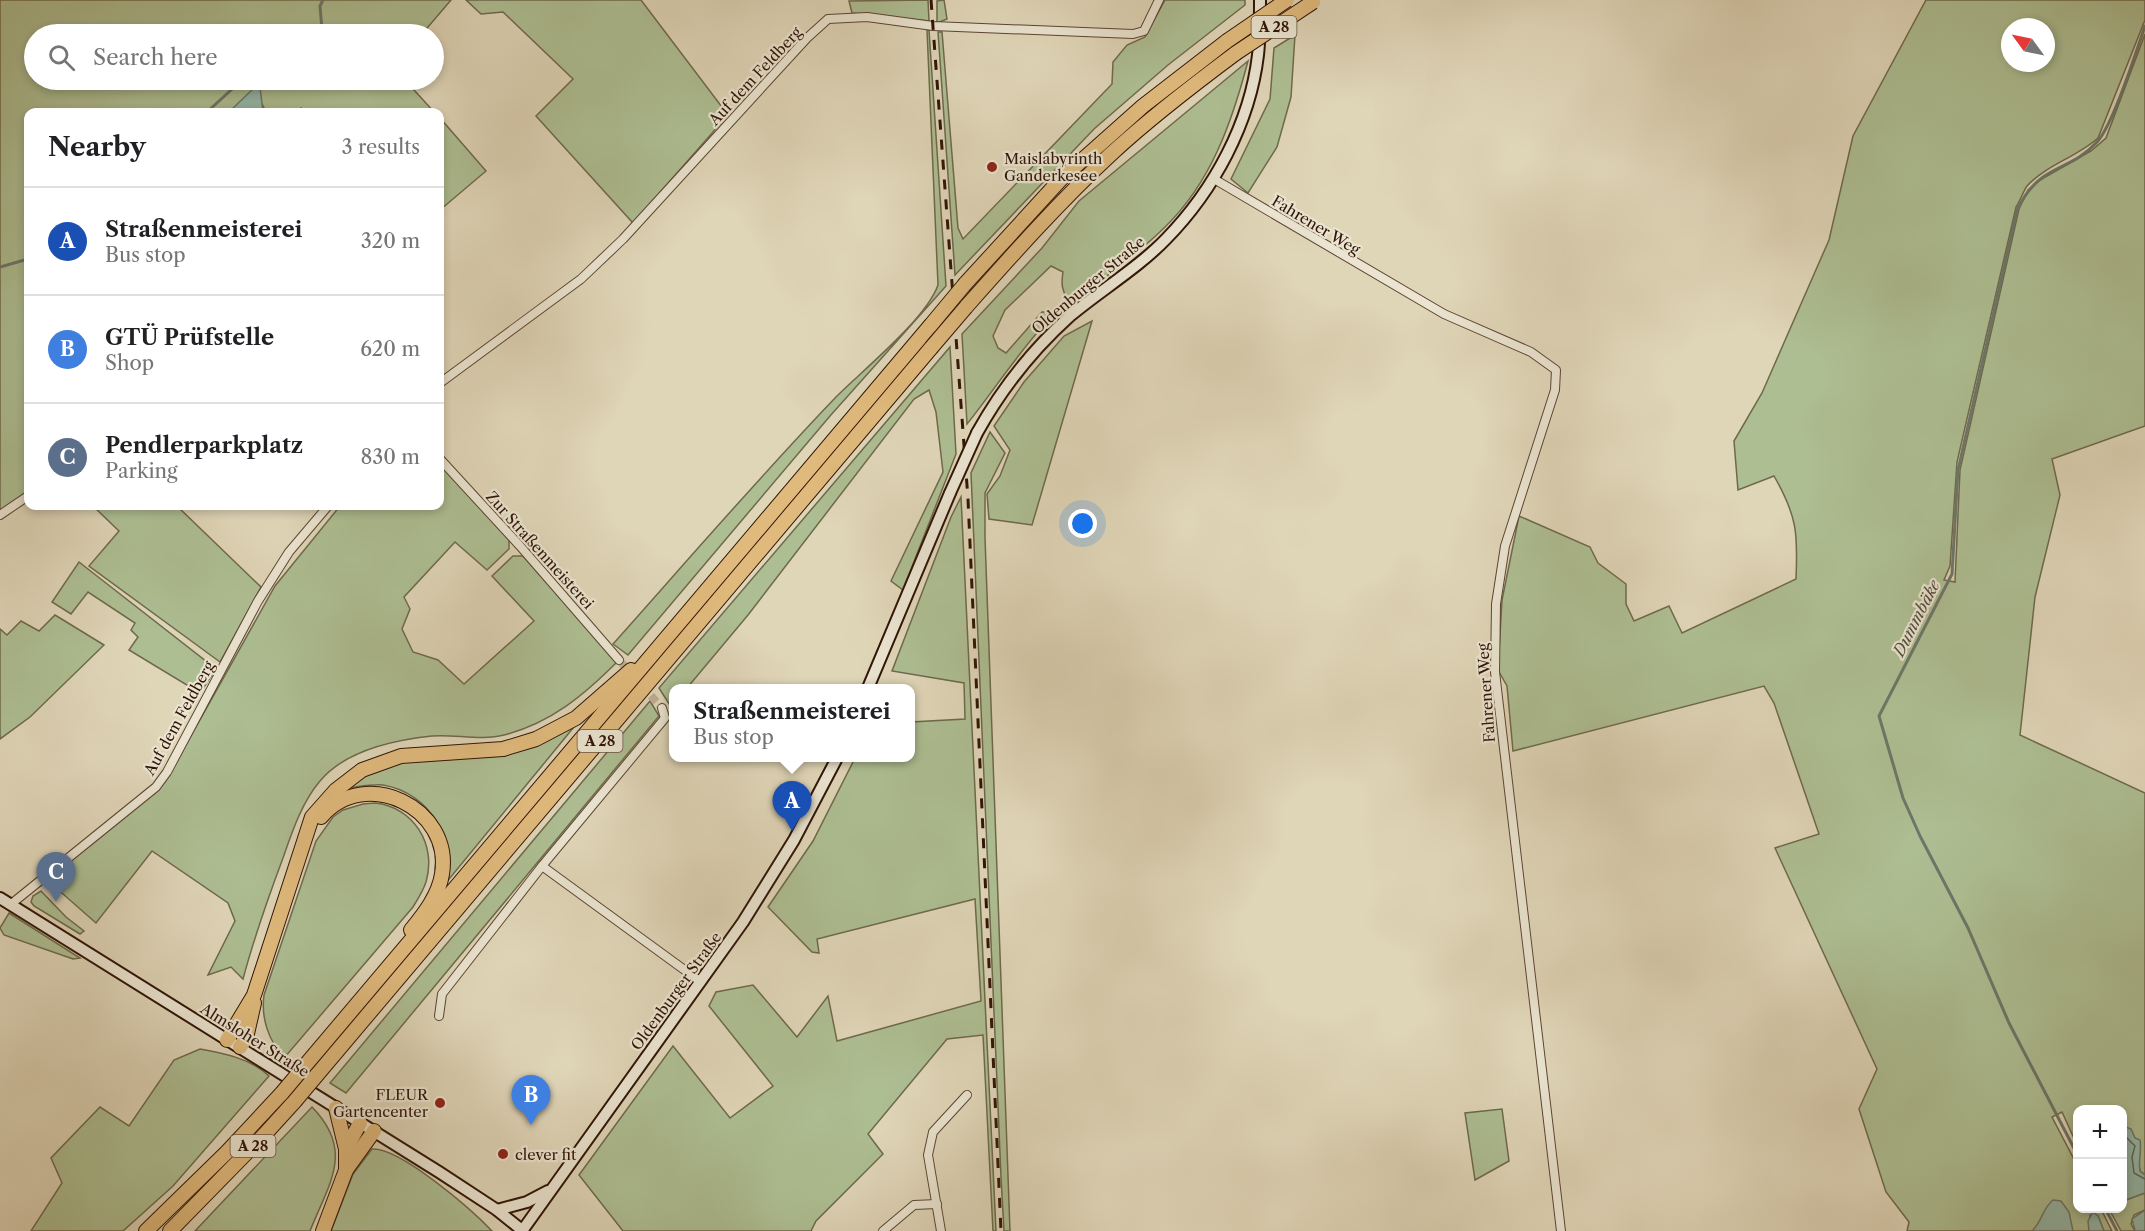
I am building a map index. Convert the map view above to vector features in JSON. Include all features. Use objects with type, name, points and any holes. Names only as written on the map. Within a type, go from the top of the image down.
[{"type":"highway","name":"A 28","points":[[146,1231],[227,1152],[385,975],[965,284],[1062,179],[1143,106],[1227,41],[1287,0]]},
{"type":"highway","name":"A 28","points":[[170,1231],[295,1101],[931,348],[1033,232],[1111,154],[1154,116],[1236,52],[1314,1]]},
{"type":"highway","points":[[233,1044],[254,995],[304,837],[312,817],[322,804],[362,770],[401,756],[503,749],[536,740],[576,718],[627,673],[649,660]]},
{"type":"highway","points":[[304,837],[332,806],[358,794],[374,793],[406,801],[423,814],[434,830],[441,847],[442,876],[432,901],[390,956],[385,975]]},
{"type":"highway","points":[[336,1108],[346,1149],[346,1170]]},
{"type":"highway","points":[[346,1149],[360,1123]]},
{"type":"highway","points":[[323,1231],[346,1170],[374,1131]]},
{"type":"highway","points":[[181,1231],[204,1209],[210,1191]]},
{"type":"main road","name":"Oldenburger Straße","points":[[870,684],[977,433],[1003,390],[1030,355],[1070,316],[1165,241],[1214,179],[1237,133],[1250,94],[1258,55],[1260,0]]},
{"type":"main road","name":"Oldenburger Straße","points":[[522,1231],[743,922],[794,840],[835,762]]},
{"type":"main road","name":"Almsloher Straße","points":[[0,898],[374,1131],[497,1210],[522,1231]]},
{"type":"main road","points":[[497,1210],[527,1202],[555,1185]]},
{"type":"street","name":"Auf dem Feldberg","points":[[444,381],[581,279],[623,239],[807,38],[828,19],[867,17],[933,26],[1133,34],[1144,31],[1159,0]]},
{"type":"street","name":"Fahrener Weg","points":[[1214,179],[1444,314],[1531,352],[1556,370],[1555,390],[1504,546],[1496,604],[1495,672],[1561,1231]]},
{"type":"street","name":"Zur Straßenmeisterei","points":[[444,463],[619,660]]},
{"type":"street","points":[[0,515],[24,499]]},
{"type":"street","name":"Auf dem Feldberg","points":[[10,905],[156,787],[258,601],[290,552],[325,510]]},
{"type":"street","points":[[440,1016],[442,994],[542,866],[665,718],[662,708]]},
{"type":"street","points":[[542,866],[701,982]]},
{"type":"street","points":[[941,1231],[928,1155],[933,1132],[968,1095]]},
{"type":"street","points":[[883,1231],[914,1205],[937,1204]]},
{"type":"shaded area","points":[[0,0],[451,0],[431,24],[24,24],[24,90],[414,90],[430,108],[264,108],[260,99],[249,95],[234,108],[24,108],[24,495],[0,512]]},
{"type":"shaded area","points":[[466,0],[641,0],[728,115],[633,223],[536,116],[573,79],[503,12],[481,14]]},
{"type":"shaded area","points":[[928,0],[929,21],[852,13],[849,1]]},
{"type":"shaded area","points":[[944,0],[947,19],[937,23],[937,1]]},
{"type":"shaded area","points":[[1165,0],[1245,0],[1245,5],[1168,65],[1094,129],[955,275],[938,32],[942,32],[958,228],[963,239],[1112,84],[1113,62],[1127,45],[1145,37]]},
{"type":"shaded area","points":[[1926,0],[2145,0],[2145,20],[2098,138],[2035,179],[2027,186],[2016,207],[1957,462],[1950,566],[1944,580],[1955,582],[1960,470],[2019,209],[2028,190],[2040,180],[2091,151],[2106,138],[2145,34],[2145,426],[2052,459],[2060,495],[2035,597],[2020,735],[2145,793],[2145,1175],[2140,1171],[2135,1138],[2127,1128],[2127,1105],[2073,1105],[2073,1136],[2062,1112],[2052,1117],[2073,1157],[2073,1213],[2103,1213],[2112,1231],[2104,1231],[2098,1216],[2090,1215],[2089,1231],[1907,1231],[1909,1222],[1886,1192],[1859,1109],[1877,1069],[1775,848],[1819,834],[1774,703],[1764,686],[1513,751],[1507,686],[1498,670],[1502,600],[1519,516],[1590,547],[1598,563],[1626,584],[1626,604],[1634,621],[1669,606],[1682,633],[1796,579],[1796,537],[1792,514],[1782,490],[1774,476],[1738,490],[1734,441],[1762,393],[1829,240],[1853,136]]},
{"type":"shaded area","points":[[927,30],[929,30],[946,286],[830,416],[628,655],[613,644],[808,426],[908,328],[921,313],[938,285]]},
{"type":"shaded area","points":[[1295,35],[1291,97],[1277,147],[1248,193],[1231,179],[1270,99],[1274,48]]},
{"type":"shaded area","points":[[1248,61],[1235,106],[1218,150],[1195,192],[1164,228],[1132,257],[1075,301],[1068,300],[1064,294],[1063,272],[1051,266],[1005,310],[993,336],[998,348],[1006,353],[1042,312],[1049,312],[1050,318],[1017,357],[967,424],[962,334],[1042,248],[1079,201]]},
{"type":"shaded area","points":[[444,123],[486,171],[444,207]]},
{"type":"shaded area","points":[[1092,321],[1032,525],[989,519],[987,494],[1000,476],[1010,450],[994,426],[1024,382],[1064,336]]},
{"type":"shaded area","points":[[950,347],[956,454],[903,590],[891,581],[943,472],[936,412],[929,390],[914,399],[748,615],[690,684],[669,684],[669,704],[659,688]]},
{"type":"shaded area","points":[[990,432],[1005,453],[985,493],[985,538],[1010,1231],[1004,1231],[1001,1177],[971,473]]},
{"type":"shaded area","points":[[444,468],[509,540],[509,549],[487,570],[455,542],[404,597],[410,609],[402,629],[413,652],[438,660],[464,684],[534,621],[492,576],[513,556],[523,556],[617,662],[592,686],[566,706],[521,730],[495,737],[432,736],[402,740],[356,755],[330,771],[314,789],[298,818],[243,979],[231,967],[208,975],[235,921],[228,903],[152,851],[96,923],[55,887],[54,877],[57,872],[165,782],[275,586],[337,510],[444,510]]},
{"type":"shaded area","points":[[961,497],[996,1231],[993,1231],[983,1035],[947,1039],[868,1134],[883,1154],[816,1221],[811,1231],[623,1231],[579,1175],[673,1046],[730,1118],[773,1086],[709,1006],[716,992],[753,985],[797,1037],[828,996],[837,1041],[981,1001],[975,899],[817,939],[819,953],[812,952],[768,907],[813,841],[853,762],[915,762],[915,722],[965,719],[964,683],[892,671],[951,517]]},
{"type":"shaded area","points":[[97,510],[181,510],[261,587],[220,662],[89,566],[119,531]]},
{"type":"shaded area","points":[[79,562],[216,669],[200,693],[129,650],[138,637],[131,630],[135,623],[88,592],[71,614],[52,602]]},
{"type":"shaded area","points":[[55,615],[104,645],[30,717],[0,739],[0,629],[7,635],[21,621],[39,631]]},
{"type":"shaded area","points":[[650,701],[659,716],[346,1093],[330,1083]]},
{"type":"shaded area","points":[[578,722],[445,884],[448,867],[443,835],[426,808],[400,790],[383,785],[345,788],[380,767],[404,759],[502,755],[560,734]]},
{"type":"shaded area","points":[[375,803],[401,812],[419,830],[428,855],[429,868],[426,882],[413,907],[285,1057],[274,1044],[267,1029],[264,995],[316,841],[333,817],[343,810]]},
{"type":"shaded area","points":[[41,891],[66,917],[84,931],[80,934],[34,906],[31,902],[33,896]]},
{"type":"shaded area","points":[[9,913],[80,958],[73,959],[4,935],[0,928]]},
{"type":"shaded area","points":[[200,1049],[246,1061],[269,1076],[173,1186],[123,1231],[31,1231],[62,1183],[51,1158],[100,1107],[129,1126],[174,1060]]},
{"type":"shaded area","points":[[312,1107],[325,1123],[332,1138],[335,1153],[330,1182],[310,1231],[195,1231]]},
{"type":"shaded area","points":[[1502,1109],[1509,1161],[1475,1180],[1465,1113]]},
{"type":"shaded area","points":[[372,1149],[400,1158],[435,1181],[492,1231],[331,1231],[353,1174]]},
{"type":"shaded area","points":[[2145,1193],[2145,1210],[2134,1215],[2131,1224],[2135,1231],[2121,1231],[2111,1213],[2127,1213],[2127,1200]]},
{"type":"water","points":[[252,90],[260,90],[263,108],[233,108]]},
{"type":"water","points":[[2127,1127],[2131,1129],[2135,1138],[2140,1140],[2140,1171],[2145,1175],[2145,1193],[2127,1200]]},
{"type":"water","points":[[2053,1200],[2061,1201],[2069,1212],[2073,1231],[2032,1231],[2046,1207]]},
{"type":"water","points":[[2145,1210],[2145,1231],[2135,1231],[2132,1219]]},
{"type":"water","points":[[2094,1213],[2098,1216],[2104,1231],[2089,1231],[2088,1221]]},
{"type":"waterway","points":[[322,24],[320,6],[323,0]]},
{"type":"waterway","name":"Dummbäke","points":[[2073,1146],[2009,1023],[1968,928],[1920,836],[1903,798],[1879,716],[1952,574],[1958,470],[2017,210],[2035,184],[2076,159],[2097,142],[2110,120],[2124,87],[2145,26]]},
{"type":"waterway","points":[[211,108],[231,90]]},
{"type":"waterway","points":[[0,267],[24,260]]},
{"type":"waterway","name":"Dummbäke","points":[[2108,1213],[2117,1231]]},
{"type":"tunnel","points":[[619,660],[662,708]]},
{"type":"railway","points":[[931,0],[968,499],[1001,1231]]},
{"type":"place","name":"Maislabyrinth Ganderkesee","points":[[992,167]]},
{"type":"place","name":"Straßenmeisterei","points":[[792,831]]},
{"type":"place","name":"Pendlerparkplatz","points":[[56,902]]},
{"type":"place","name":"FLEUR Gartencenter","points":[[440,1103]]},
{"type":"place","name":"GTÜ Prüfstelle","points":[[531,1125]]},
{"type":"place","name":"clever fit","points":[[503,1154]]}]
